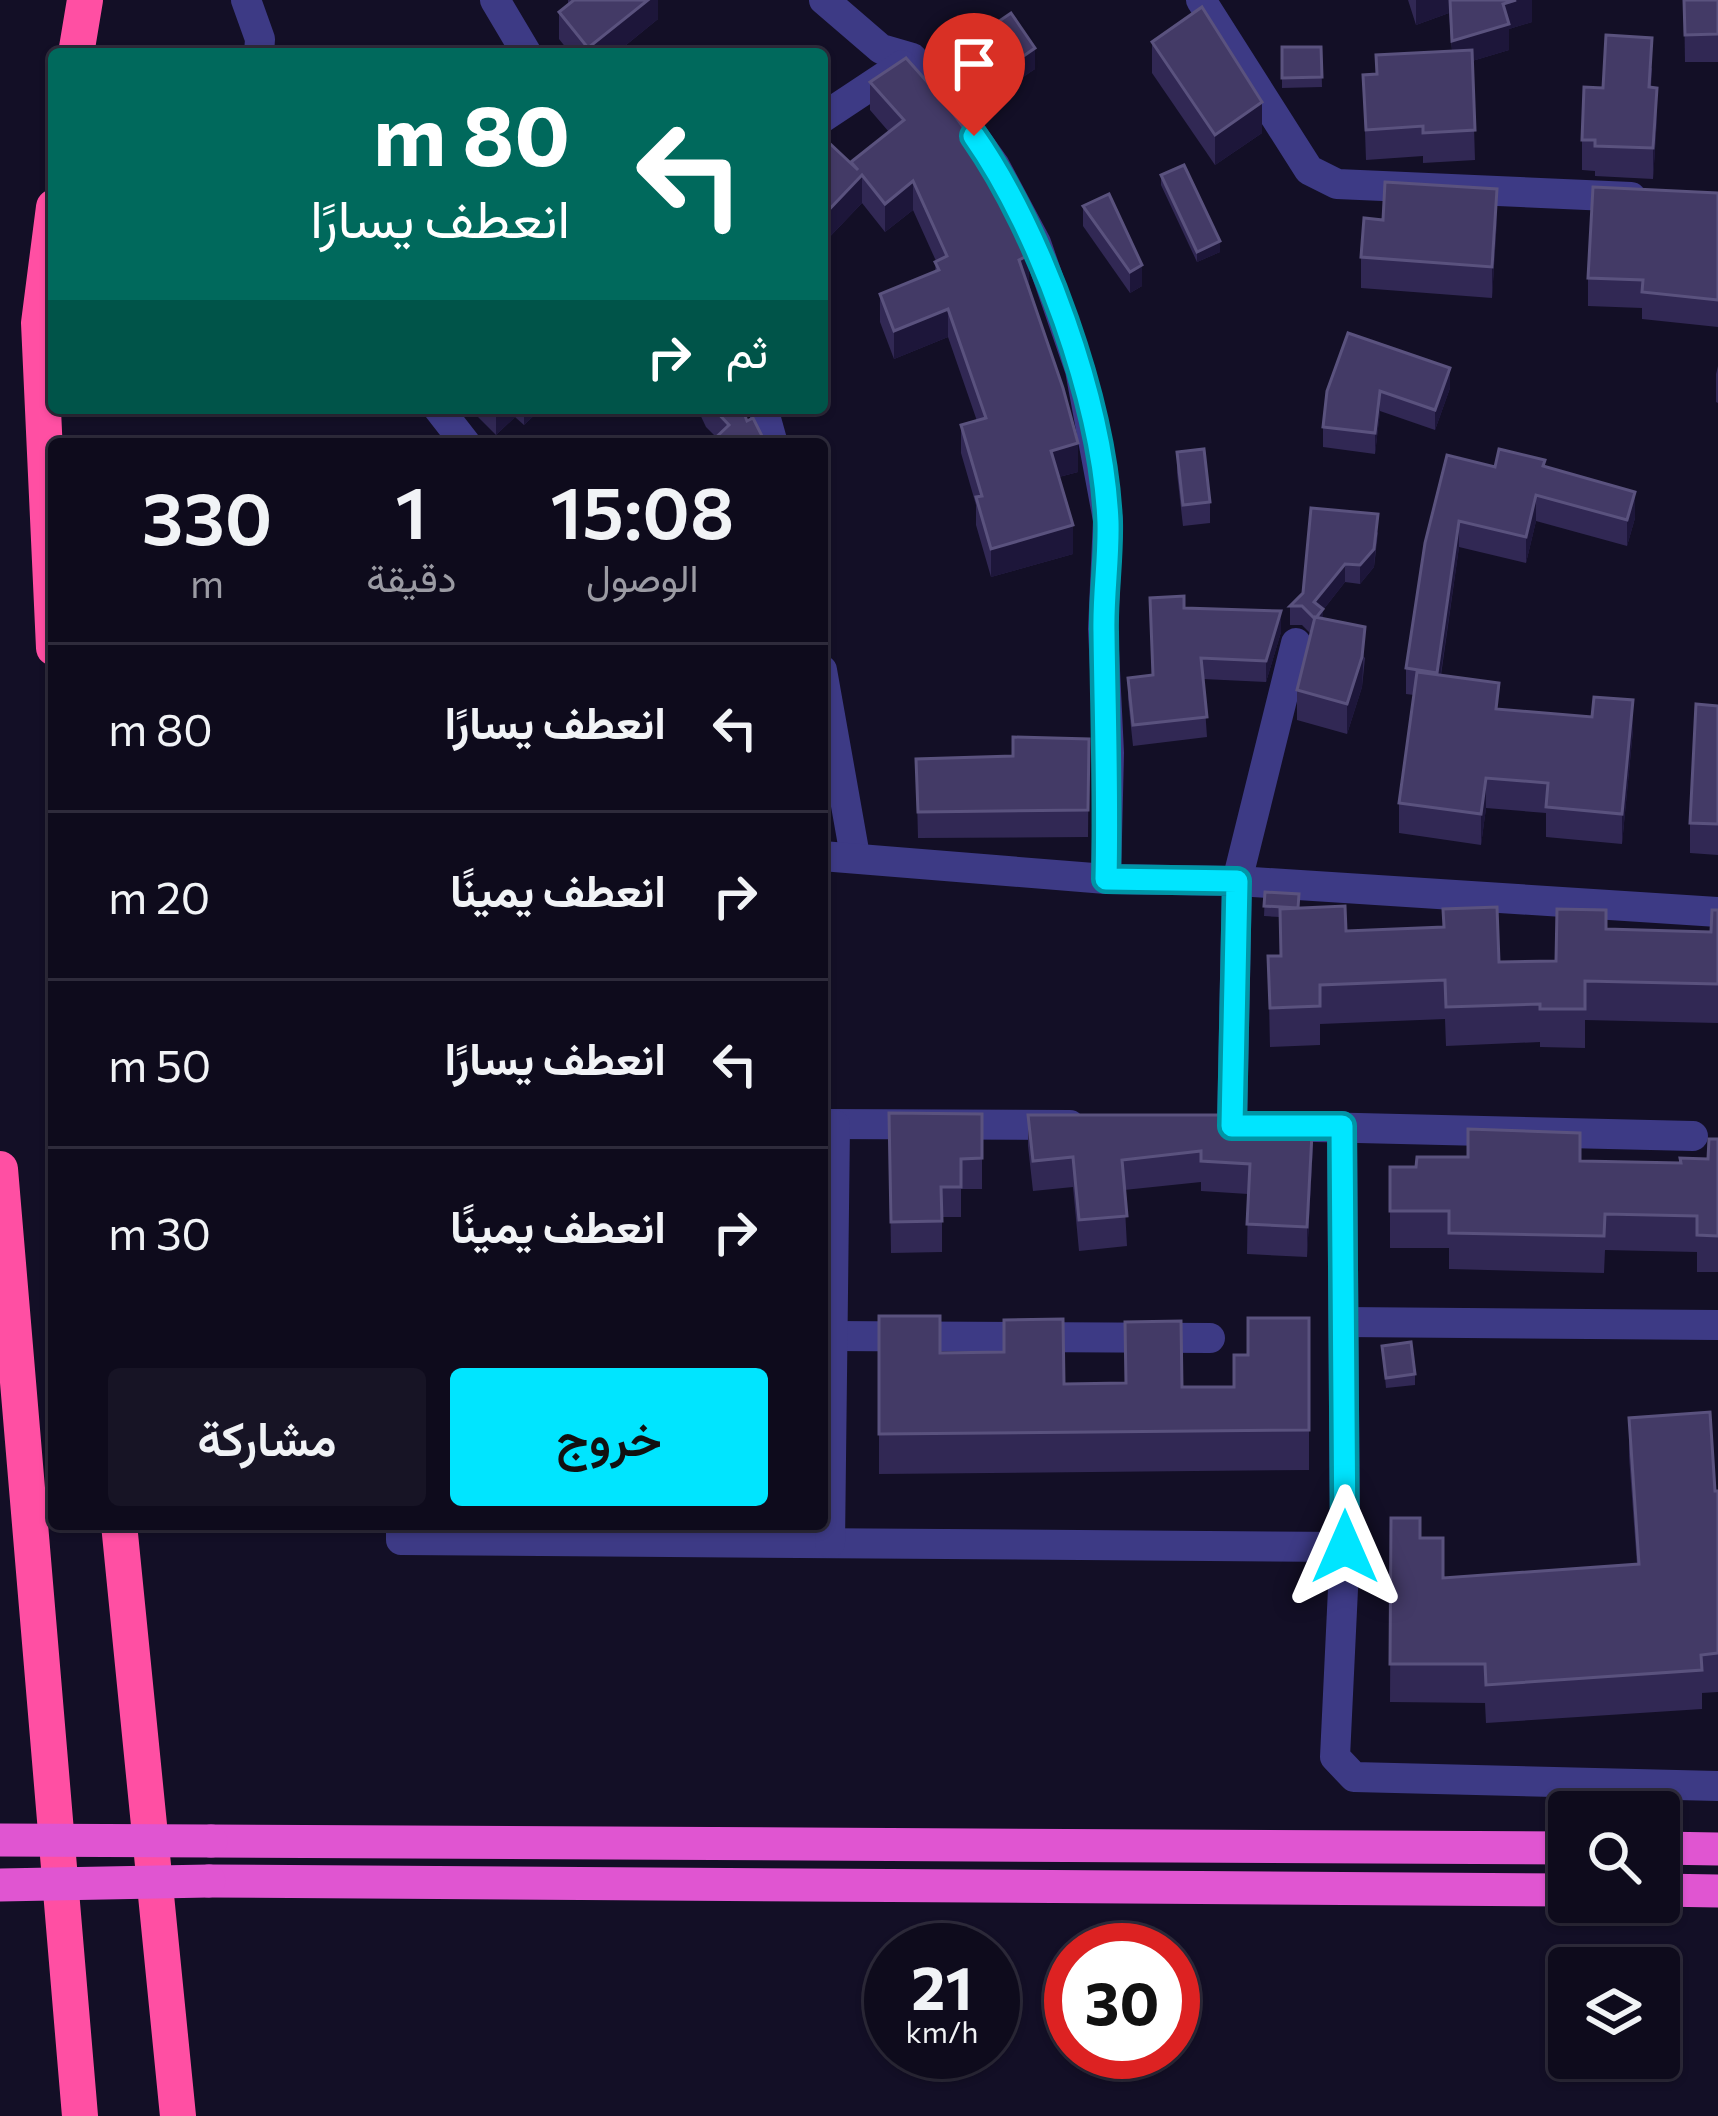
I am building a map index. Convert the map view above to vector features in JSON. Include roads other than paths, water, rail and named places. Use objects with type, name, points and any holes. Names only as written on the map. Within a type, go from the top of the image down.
[{"type":"highway","points":[[77,48],[85,0]]},
{"type":"highway","points":[[48,253],[39,323],[48,518]]},
{"type":"highway","points":[[0,1169],[80,2116]]},
{"type":"highway","points":[[120,1530],[178,2116]]},
{"type":"highway","points":[[0,1840],[1548,1848]]},
{"type":"highway","points":[[1680,1848],[1718,1849]]},
{"type":"highway","points":[[0,1885],[209,1881],[1548,1890]]},
{"type":"highway","points":[[1680,1891],[1718,1891]]},
{"type":"street","points":[[246,0],[259,48]]},
{"type":"street","points":[[495,0],[523,48]]},
{"type":"street","points":[[824,0],[881,49],[912,58],[995,166],[1036,243],[1080,370],[1108,520],[1103,628],[1109,753],[1106,879]]},
{"type":"street","points":[[1201,0],[1309,170],[1322,179],[1337,184],[1670,199]]},
{"type":"street","points":[[828,114],[912,58]]},
{"type":"street","points":[[443,414],[461,438]]},
{"type":"street","points":[[1296,643],[1237,881],[1220,1126],[1694,1136]]},
{"type":"street","points":[[828,704],[855,856]]},
{"type":"street","points":[[828,856],[1106,879],[1237,881],[1718,911]]},
{"type":"street","points":[[830,1543],[828,1124],[1092,1125]]},
{"type":"street","points":[[1342,1126],[1345,1547],[1335,1757],[1354,1777],[1718,1786]]},
{"type":"street","points":[[1346,1322],[1718,1325]]},
{"type":"street","points":[[830,1336],[1210,1338]]},
{"type":"street","points":[[401,1530],[401,1540],[1345,1547]]}]
